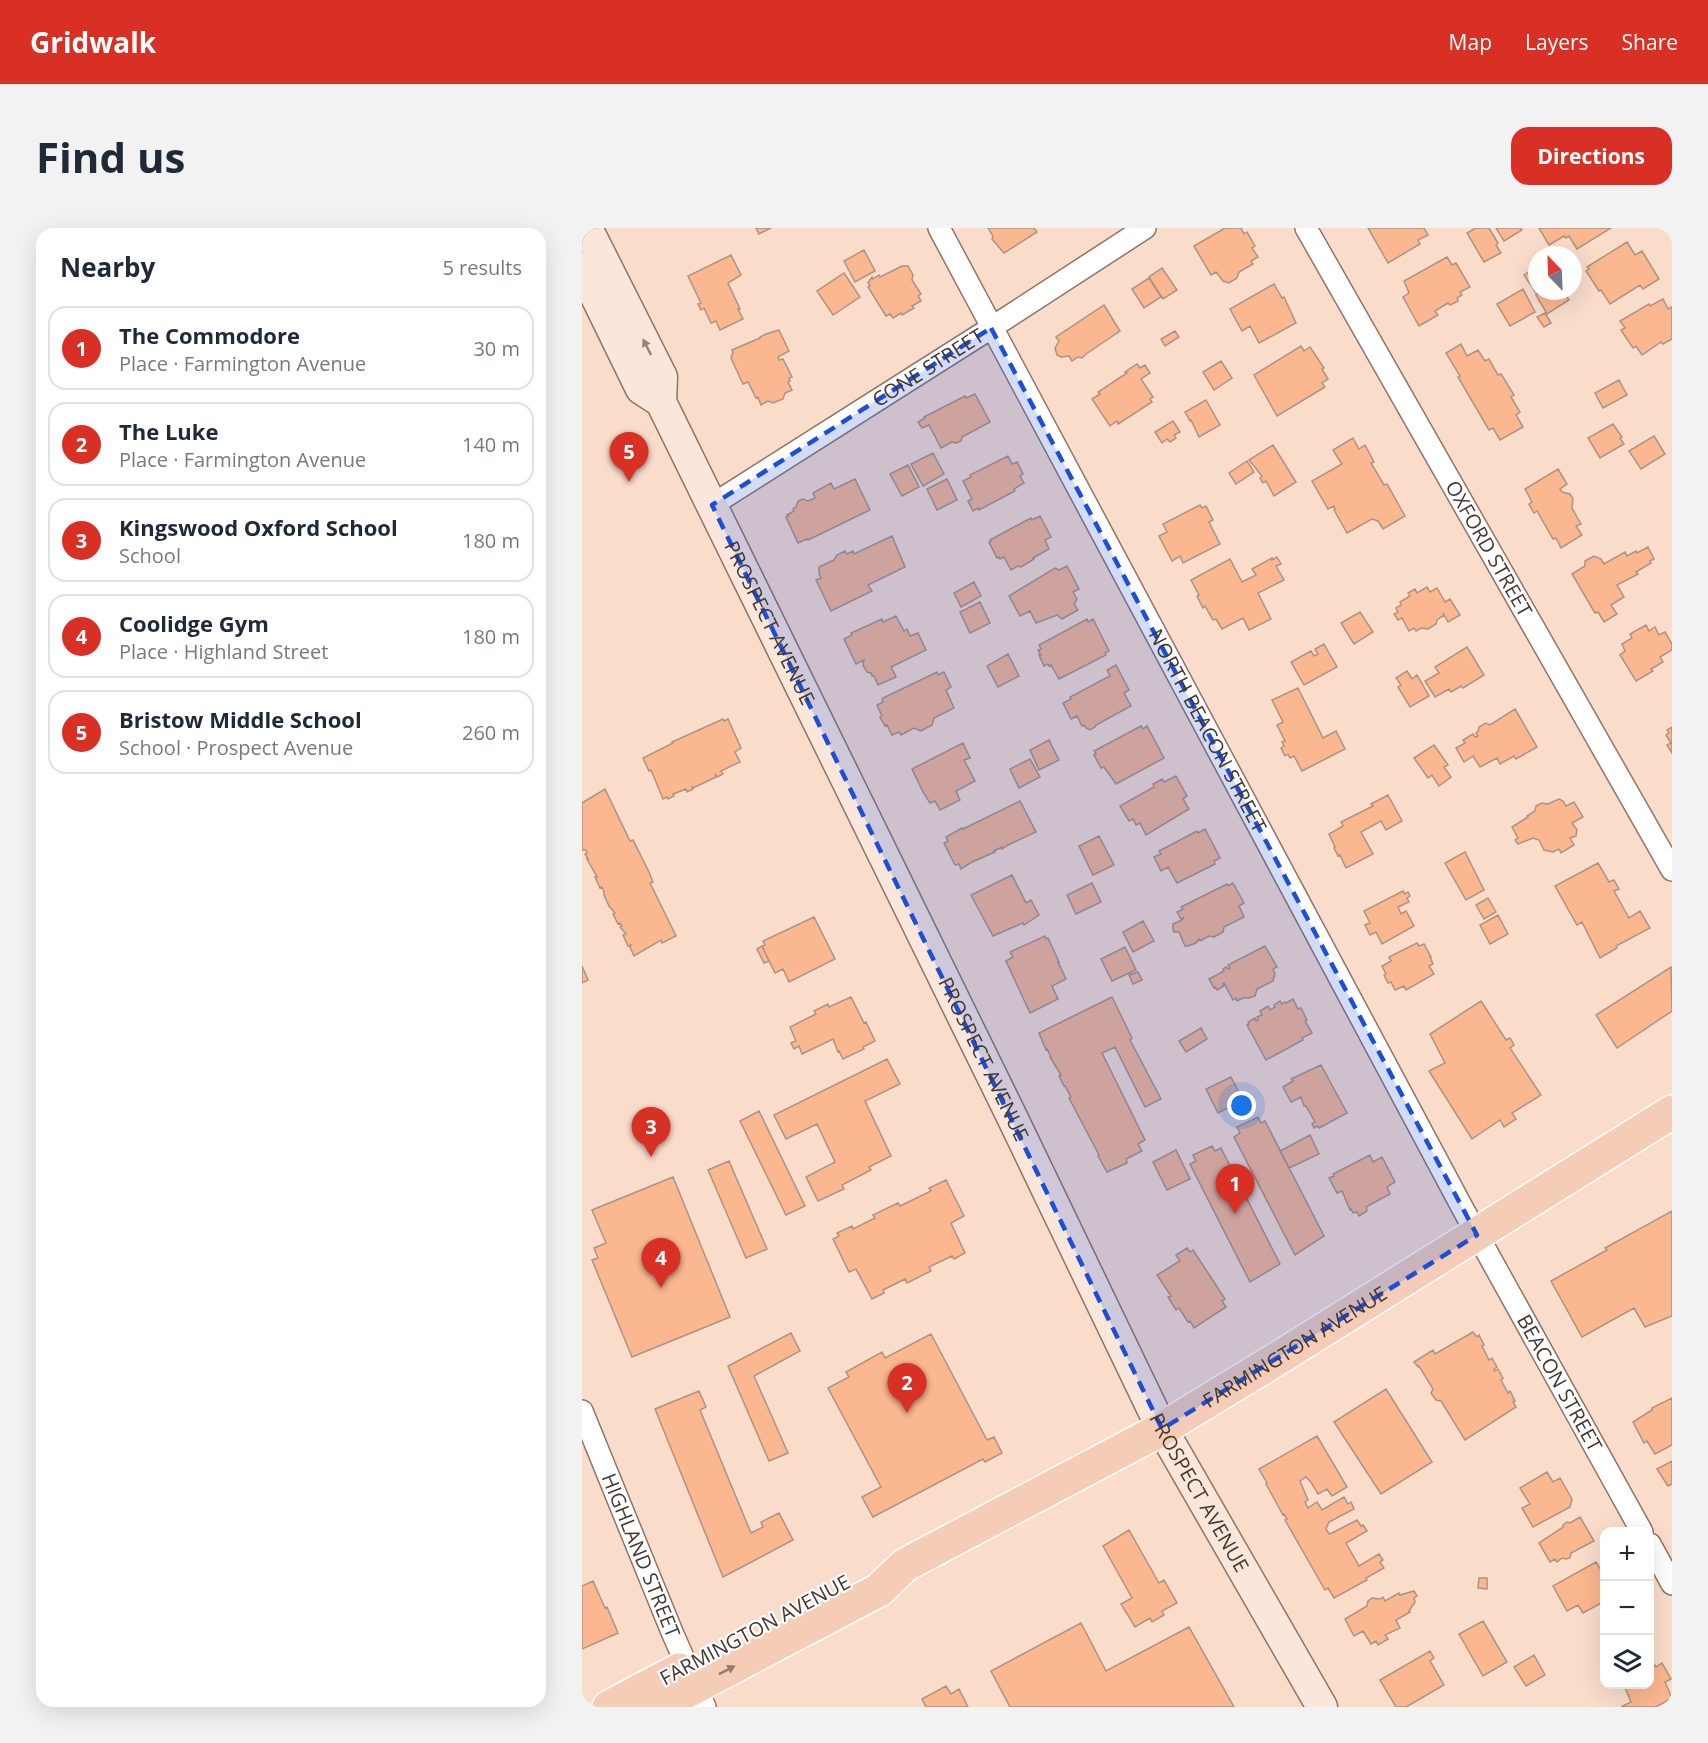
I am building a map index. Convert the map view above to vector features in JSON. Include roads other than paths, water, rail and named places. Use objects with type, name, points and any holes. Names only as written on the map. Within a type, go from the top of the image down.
[{"type":"main road","name":"PROSPECT AVENUE","points":[[587,228],[662,377],[661,402],[1007,1107],[1162,1429],[1322,1707]]},
{"type":"main road","name":"PROSPECT AVENUE","points":[[582,268],[641,389],[661,402]]},
{"type":"main road","name":"FARMINGTON AVENUE","points":[[657,1707],[879,1590],[905,1565],[1162,1429],[1672,1112]]},
{"type":"main road","name":"FARMINGTON AVENUE","points":[[609,1707],[696,1686]]},
{"type":"street","name":"NORTH BEACON STREET","points":[[939,228],[1477,1234]]},
{"type":"street","name":"CONE STREET","points":[[712,505],[1145,228]]},
{"type":"street","name":"OXFORD STREET","points":[[1306,228],[1672,870]]},
{"type":"street","name":"BEACON STREET","points":[[1477,1234],[1639,1527]]},
{"type":"street","name":"HIGHLAND STREET","points":[[582,1411],[696,1686]]},
{"type":"street","points":[[1654,1551],[1672,1584]]},
{"type":"place","name":"Bristow Middle School","points":[[629,482]]},
{"type":"place","name":"Kingswood Oxford School","points":[[651,1157]]},
{"type":"place","name":"The Commodore","points":[[1235,1214]]},
{"type":"place","name":"Coolidge Gym","points":[[661,1288]]},
{"type":"place","name":"The Luke","points":[[907,1413]]}]
